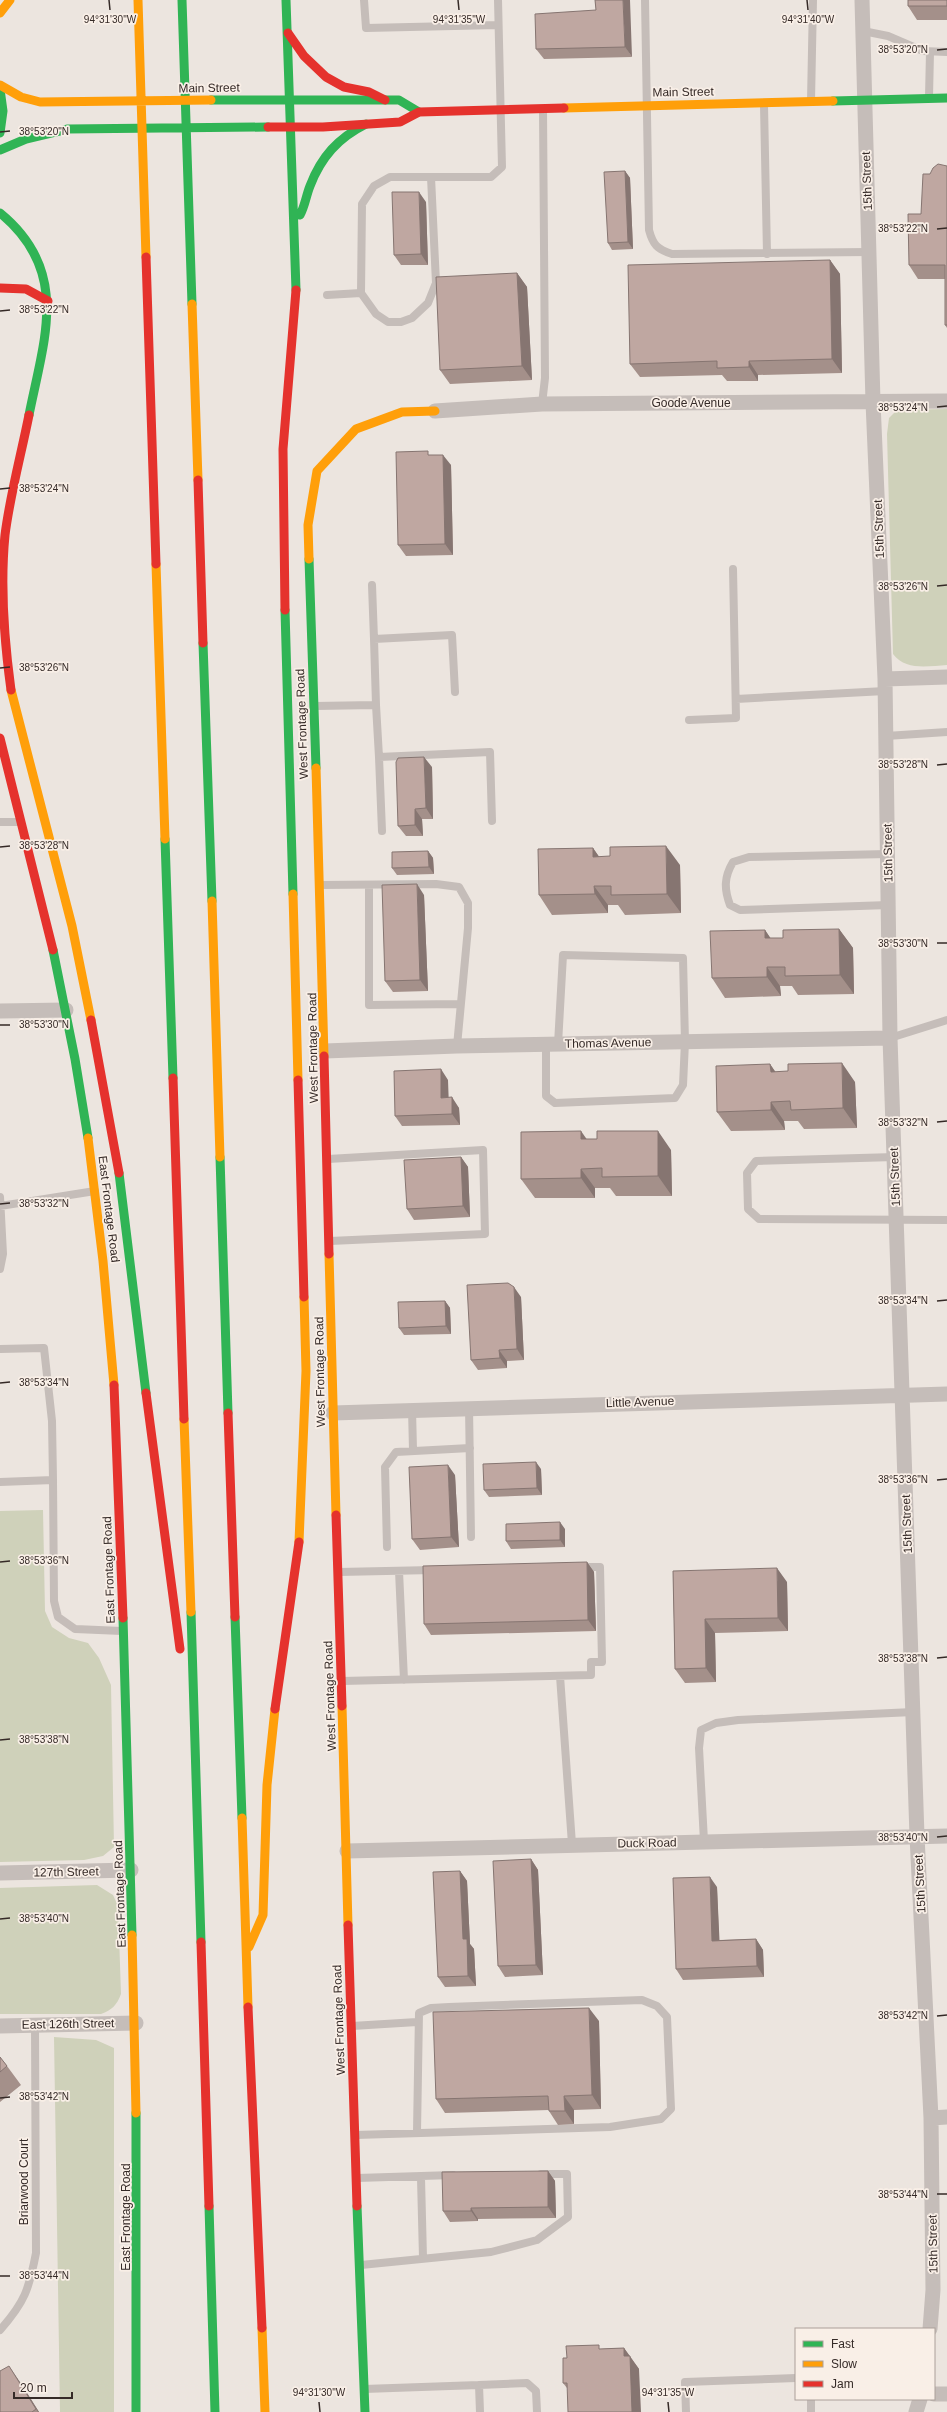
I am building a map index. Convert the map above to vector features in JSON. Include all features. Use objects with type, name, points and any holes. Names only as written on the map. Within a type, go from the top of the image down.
[{"type":"main road","points":[[0,13],[10,0]]},
{"type":"main road","points":[[138,0],[194,1703],[215,2412]]},
{"type":"main road","points":[[182,0],[246,1951],[265,2412]]},
{"type":"main road","points":[[246,1951],[263,1916],[267,1785],[275,1710],[301,1526],[306,1371],[282,506],[283,450],[296,310],[292,128],[286,0]]},
{"type":"main road","points":[[288,33],[304,56],[326,77],[344,87],[369,92],[386,100]]},
{"type":"main road","name":"Main Street","points":[[0,85],[21,97],[40,102],[262,99],[399,100],[419,112]]},
{"type":"main road","points":[[0,89],[4,104],[3,123],[0,133]]},
{"type":"main road","name":"Main Street","points":[[0,150],[26,139],[68,129],[292,128],[400,122],[419,112],[543,109],[648,104],[947,98]]},
{"type":"main road","points":[[295,225],[305,207],[312,177],[324,157],[343,136],[366,124]]},
{"type":"main road","points":[[0,213],[16,226],[35,252],[42,269],[48,302],[48,317],[5,535],[2,588],[4,641],[12,695],[72,926],[101,1069],[121,1182],[161,1516],[182,1666],[185,1686],[194,1703]]},
{"type":"main road","points":[[0,288],[16,286],[34,290],[48,302]]},
{"type":"main road","name":"West Frontage Road","points":[[365,2412],[354,2135],[347,1851],[333,1413],[325,1051],[308,526],[317,471],[356,429],[402,412],[434,411]]},
{"type":"main road","name":"East Frontage Road","points":[[0,738],[22,822],[66,1010],[96,1191],[116,1413],[136,2023],[139,2255],[136,2412]]},
{"type":"street","name":"15th Street","points":[[862,0],[873,402],[885,685],[890,1038],[913,1712],[931,2118],[933,2290],[930,2328]]},
{"type":"street","name":"Goode Avenue","points":[[434,411],[542,404],[947,401]]},
{"type":"street","points":[[885,685],[947,677]]},
{"type":"street","points":[[0,1011],[66,1010]]},
{"type":"street","name":"Thomas Avenue","points":[[325,1051],[457,1046],[890,1038]]},
{"type":"street","name":"Little Avenue","points":[[333,1413],[469,1407],[947,1394]]},
{"type":"street","name":"Duck Road","points":[[347,1851],[572,1844],[947,1836]]},
{"type":"street","name":"127th Street","points":[[0,1873],[131,1870]]},
{"type":"street","name":"East 126th Street","points":[[0,2026],[136,2023]]},
{"type":"street","points":[[931,2118],[947,2117]]},
{"type":"street","points":[[935,2394],[947,2394]]},
{"type":"street","points":[[916,2412],[920,2400]]},
{"type":"lane","points":[[364,0],[366,28],[498,25]]},
{"type":"lane","points":[[431,177],[436,283],[428,303],[412,318],[401,322],[388,322],[376,314],[361,293],[362,204],[374,186],[390,177],[431,177],[491,177],[502,167],[498,0]]},
{"type":"lane","points":[[645,0],[649,230],[652,242],[658,250],[672,254],[869,252]]},
{"type":"lane","points":[[811,101],[813,0]]},
{"type":"lane","points":[[863,31],[878,33],[930,52],[947,52]]},
{"type":"lane","points":[[929,98],[930,52]]},
{"type":"lane","points":[[764,102],[767,254]]},
{"type":"lane","points":[[542,404],[544,378],[543,109]]},
{"type":"lane","points":[[327,295],[361,293]]},
{"type":"lane","points":[[689,720],[736,718],[733,569]]},
{"type":"lane","points":[[372,585],[382,831]]},
{"type":"lane","points":[[374,639],[452,635],[455,692]]},
{"type":"lane","points":[[736,699],[885,685]]},
{"type":"lane","points":[[314,706],[376,705]]},
{"type":"lane","points":[[886,736],[947,732]]},
{"type":"lane","points":[[379,757],[490,752],[492,821]]},
{"type":"lane","points":[[0,822],[22,822]]},
{"type":"lane","points":[[888,854],[749,858],[733,862],[726,875],[725,893],[730,905],[740,910],[889,905]]},
{"type":"lane","points":[[320,885],[436,884],[459,887],[468,903],[468,909],[467,941],[457,1046]]},
{"type":"lane","points":[[369,885],[369,1005],[460,1004]]},
{"type":"lane","points":[[563,955],[683,958],[685,1042],[682,1085],[675,1098],[555,1103],[546,1096],[563,955]]},
{"type":"lane","points":[[890,1038],[947,1020]]},
{"type":"lane","points":[[327,1159],[483,1150],[485,1234],[330,1241]]},
{"type":"lane","points":[[894,1157],[756,1161],[747,1172],[748,1209],[759,1219],[947,1220]]},
{"type":"lane","points":[[1,1206],[96,1191]]},
{"type":"lane","points":[[0,1197],[0,1269]]},
{"type":"lane","points":[[0,1349],[44,1348],[52,1421],[54,1602],[58,1617],[75,1629],[122,1630]]},
{"type":"lane","points":[[469,1407],[471,1537]]},
{"type":"lane","points":[[412,1409],[413,1450]]},
{"type":"lane","points":[[387,1547],[385,1467],[396,1452],[470,1448]]},
{"type":"lane","points":[[0,1476],[0,1482],[53,1480]]},
{"type":"lane","points":[[341,1681],[591,1675],[591,1662],[602,1662],[600,1567],[569,1567]]},
{"type":"lane","points":[[338,1572],[446,1570]]},
{"type":"lane","points":[[399,1571],[404,1680]]},
{"type":"lane","points":[[560,1676],[572,1844]]},
{"type":"lane","points":[[704,1841],[699,1748],[701,1730],[716,1723],[738,1720],[913,1712]]},
{"type":"lane","points":[[354,2135],[417,2132],[568,2129],[646,2123],[661,2119],[670,2109],[667,2016],[657,2006],[642,2000],[431,2008],[418,2013],[417,2132]]},
{"type":"lane","points":[[351,2026],[417,2022]]},
{"type":"lane","name":"Briarwood Court","points":[[0,2330],[17,2312],[29,2288],[36,2253],[36,2025]]},
{"type":"lane","points":[[359,2265],[491,2252],[537,2240],[568,2216],[567,2174],[529,2174]]},
{"type":"lane","points":[[356,2178],[421,2178],[462,2175]]},
{"type":"lane","points":[[421,2178],[423,2258]]},
{"type":"lane","points":[[686,2412],[685,2382],[795,2378]]},
{"type":"lane","points":[[364,2390],[527,2383],[536,2392],[537,2412]]},
{"type":"lane","points":[[479,2385],[480,2412]]},
{"type":"lane","points":[[812,2400],[812,2412]]},
{"type":"green space","points":[[947,409],[947,665],[918,666],[904,663],[893,654],[887,434],[889,418],[897,410]]},
{"type":"green space","points":[[43,1510],[45,1611],[52,1627],[69,1638],[88,1643],[99,1658],[111,1685],[114,1847],[103,1856],[84,1860],[0,1862],[0,1511]]},
{"type":"green space","points":[[97,1885],[113,1895],[118,1906],[121,1994],[116,2004],[108,2011],[101,2014],[0,2014],[0,1888]]},
{"type":"green space","points":[[54,2037],[96,2040],[114,2048],[114,2412],[60,2412]]},
{"type":"building","points":[[595,0],[623,0],[625,47],[536,49],[535,14],[596,10]]},
{"type":"building","points":[[908,0],[947,0],[947,6],[908,6]]},
{"type":"building","points":[[938,164],[947,166],[947,325],[945,325],[945,265],[909,265],[908,214],[921,214],[923,174],[930,174],[933,168]]},
{"type":"building","points":[[625,171],[628,242],[608,243],[604,172]]},
{"type":"building","points":[[392,192],[419,192],[421,254],[394,255]]},
{"type":"building","points":[[830,260],[832,359],[749,361],[749,367],[717,368],[717,361],[630,364],[628,265]]},
{"type":"building","points":[[517,273],[522,366],[440,370],[436,277]]},
{"type":"building","points":[[428,451],[428,455],[443,455],[445,544],[398,545],[396,452]]},
{"type":"building","points":[[424,757],[426,808],[415,809],[415,825],[398,826],[396,762],[398,758]]},
{"type":"building","points":[[666,846],[667,894],[611,895],[611,886],[594,886],[595,894],[539,895],[538,849],[593,848],[593,857],[610,856],[610,847]]},
{"type":"building","points":[[428,851],[429,867],[392,868],[392,852]]},
{"type":"building","points":[[417,884],[420,980],[385,981],[382,885]]},
{"type":"building","points":[[839,929],[840,975],[785,976],[785,967],[767,967],[767,977],[712,978],[710,931],[765,930],[765,938],[783,938],[783,930]]},
{"type":"building","points":[[842,1063],[843,1108],[791,1110],[790,1101],[771,1102],[771,1110],[717,1112],[716,1066],[770,1064],[771,1072],[788,1071],[788,1064]]},
{"type":"building","points":[[441,1069],[441,1098],[452,1097],[452,1114],[395,1116],[394,1071]]},
{"type":"building","points":[[581,1131],[581,1139],[597,1139],[597,1131],[658,1131],[658,1176],[602,1177],[602,1168],[581,1169],[581,1178],[521,1179],[521,1132]]},
{"type":"building","points":[[461,1157],[463,1206],[407,1209],[404,1160]]},
{"type":"building","points":[[508,1283],[514,1287],[517,1349],[499,1350],[500,1358],[471,1360],[467,1285]]},
{"type":"building","points":[[445,1301],[446,1326],[399,1328],[398,1302]]},
{"type":"building","points":[[536,1462],[537,1488],[484,1490],[483,1464]]},
{"type":"building","points":[[448,1465],[451,1537],[412,1539],[409,1467]]},
{"type":"building","points":[[560,1522],[560,1540],[506,1541],[506,1524]]},
{"type":"building","points":[[587,1562],[588,1620],[424,1624],[423,1566]]},
{"type":"building","points":[[777,1568],[778,1618],[705,1619],[706,1668],[675,1669],[673,1571]]},
{"type":"building","points":[[531,1859],[536,1965],[498,1966],[493,1861]]},
{"type":"building","points":[[460,1871],[463,1939],[467,1939],[468,1976],[438,1977],[433,1872]]},
{"type":"building","points":[[710,1877],[712,1941],[756,1939],[757,1966],[676,1969],[673,1878]]},
{"type":"building","points":[[589,2008],[592,2095],[564,2096],[565,2111],[549,2111],[548,2096],[436,2099],[433,2012]]},
{"type":"building","points":[[0,2057],[7,2066],[0,2072]]},
{"type":"building","points":[[548,2171],[548,2207],[471,2208],[471,2211],[443,2211],[442,2172]]},
{"type":"building","points":[[599,2345],[599,2349],[624,2348],[624,2356],[630,2356],[632,2412],[568,2412],[567,2383],[563,2383],[563,2358],[567,2358],[566,2346]]},
{"type":"building","points":[[9,2366],[36,2409],[32,2412],[0,2412],[0,2371]]},
{"type":"traffic: fast","points":[[182,0],[192,304]]},
{"type":"traffic: fast","points":[[286,0],[296,290]]},
{"type":"traffic: fast","points":[[0,89],[3,111],[0,133]]},
{"type":"traffic: fast","points":[[833,101],[947,98]]},
{"type":"traffic: fast","points":[[211,100],[399,100],[419,112]]},
{"type":"traffic: fast","points":[[300,215],[314,176],[325,157],[339,142],[356,129],[366,124]]},
{"type":"traffic: fast","points":[[0,150],[26,139],[68,129],[268,127]]},
{"type":"traffic: fast","points":[[0,213],[22,235],[37,258],[44,282],[47,307],[45,333],[41,360],[29,415]]},
{"type":"traffic: fast","points":[[309,559],[316,768]]},
{"type":"traffic: fast","points":[[285,610],[293,894]]},
{"type":"traffic: fast","points":[[203,643],[212,901]]},
{"type":"traffic: fast","points":[[165,839],[173,1078]]},
{"type":"traffic: fast","points":[[53,950],[75,1059],[88,1138]]},
{"type":"traffic: fast","points":[[220,1157],[228,1413]]},
{"type":"traffic: fast","points":[[119,1173],[146,1393]]},
{"type":"traffic: fast","points":[[191,1612],[201,1942]]},
{"type":"traffic: fast","points":[[235,1617],[242,1818]]},
{"type":"traffic: fast","points":[[123,1618],[132,1935]]},
{"type":"traffic: fast","points":[[136,2113],[136,2412]]},
{"type":"traffic: fast","points":[[209,2206],[215,2412]]},
{"type":"traffic: fast","points":[[357,2206],[365,2412]]},
{"type":"traffic: slow","points":[[0,13],[10,0]]},
{"type":"traffic: slow","points":[[138,0],[146,257]]},
{"type":"traffic: slow","points":[[0,85],[21,97],[40,102],[211,100]]},
{"type":"traffic: slow","points":[[564,108],[833,101]]},
{"type":"traffic: slow","points":[[192,304],[198,480]]},
{"type":"traffic: slow","points":[[309,559],[308,525],[317,471],[356,429],[402,412],[435,411]]},
{"type":"traffic: slow","points":[[156,564],[165,839]]},
{"type":"traffic: slow","points":[[11,690],[72,926],[91,1020]]},
{"type":"traffic: slow","points":[[316,768],[324,1056]]},
{"type":"traffic: slow","points":[[293,894],[298,1080]]},
{"type":"traffic: slow","points":[[212,901],[220,1157]]},
{"type":"traffic: slow","points":[[88,1138],[103,1261],[114,1385]]},
{"type":"traffic: slow","points":[[329,1254],[336,1515]]},
{"type":"traffic: slow","points":[[299,1542],[306,1371],[304,1297]]},
{"type":"traffic: slow","points":[[184,1419],[191,1612]]},
{"type":"traffic: slow","points":[[342,1706],[348,1925]]},
{"type":"traffic: slow","points":[[249,1947],[263,1915],[267,1785],[275,1709]]},
{"type":"traffic: slow","points":[[242,1818],[248,2007]]},
{"type":"traffic: slow","points":[[132,1935],[136,2113]]},
{"type":"traffic: slow","points":[[262,2328],[265,2412]]},
{"type":"traffic: jam","points":[[288,33],[304,56],[326,77],[344,87],[369,92],[385,100]]},
{"type":"traffic: jam","points":[[268,127],[323,127],[400,122],[419,112],[564,108]]},
{"type":"traffic: jam","points":[[146,257],[156,564]]},
{"type":"traffic: jam","points":[[0,288],[26,289],[48,301]]},
{"type":"traffic: jam","points":[[285,610],[283,449],[296,290]]},
{"type":"traffic: jam","points":[[11,690],[6,652],[3,593],[5,535],[29,415]]},
{"type":"traffic: jam","points":[[198,480],[203,643]]},
{"type":"traffic: jam","points":[[0,738],[53,950]]},
{"type":"traffic: jam","points":[[91,1020],[119,1173]]},
{"type":"traffic: jam","points":[[324,1056],[329,1254]]},
{"type":"traffic: jam","points":[[173,1078],[184,1419]]},
{"type":"traffic: jam","points":[[298,1080],[304,1297]]},
{"type":"traffic: jam","points":[[114,1385],[123,1618]]},
{"type":"traffic: jam","points":[[146,1393],[180,1649]]},
{"type":"traffic: jam","points":[[228,1413],[235,1617]]},
{"type":"traffic: jam","points":[[336,1515],[342,1706]]},
{"type":"traffic: jam","points":[[275,1709],[299,1542]]},
{"type":"traffic: jam","points":[[348,1925],[357,2206]]},
{"type":"traffic: jam","points":[[201,1942],[209,2206]]},
{"type":"traffic: jam","points":[[248,2007],[262,2328]]}]
